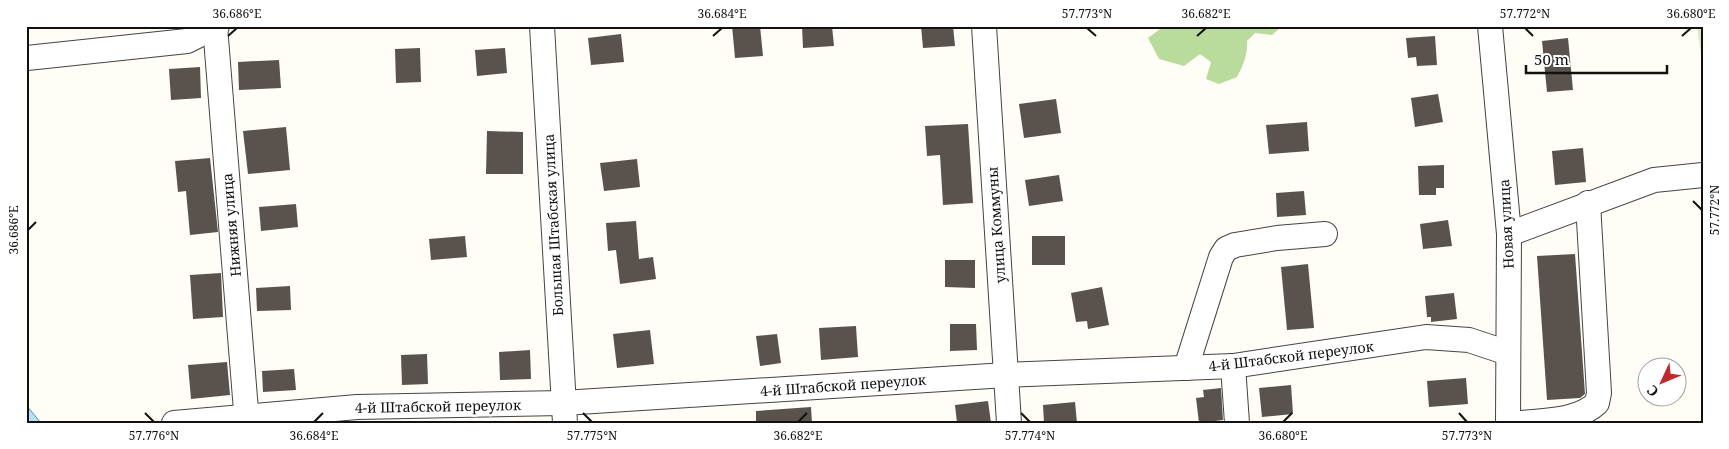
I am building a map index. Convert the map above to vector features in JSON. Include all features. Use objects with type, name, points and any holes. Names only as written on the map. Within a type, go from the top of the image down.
[{"type":"street","points":[[28,58],[187,41],[215,26]]},
{"type":"street","name":"Нижняя улица","points":[[215,26],[247,419]]},
{"type":"street","name":"Большая Штабская улица","points":[[542,26],[564,413]]},
{"type":"street","name":"улица Коммуны","points":[[984,26],[1009,423]]},
{"type":"street","name":"Новая улица","points":[[1490,26],[1509,234],[1508,423]]},
{"type":"street","points":[[1509,234],[1654,180],[1703,175]]},
{"type":"street","points":[[1522,423],[1576,416],[1597,403],[1599,393],[1588,203]]},
{"type":"street","points":[[1186,368],[1220,257],[1226,249],[1235,245],[1277,238],[1325,234]]},
{"type":"street","name":"4-й Штабской переулок","points":[[174,423],[247,419],[357,407],[564,413],[1006,375],[1233,366],[1426,337],[1469,340],[1508,353]]},
{"type":"street","points":[[1233,366],[1237,423]]},
{"type":"green space","points":[[1164,26],[1282,26],[1272,35],[1255,33],[1247,41],[1245,60],[1237,77],[1219,84],[1206,79],[1211,62],[1200,54],[1184,66],[1159,59],[1148,38]]},
{"type":"green space","points":[[1697,26],[1703,26],[1703,69]]},
{"type":"water","points":[[26,405],[41,423],[26,423]]},
{"type":"building","points":[[732,26],[760,26],[763,56],[735,58]]},
{"type":"building","points":[[802,26],[832,26],[834,46],[803,48]]},
{"type":"building","points":[[921,26],[953,26],[955,46],[923,48]]},
{"type":"building","points":[[621,34],[624,62],[591,65],[588,38]]},
{"type":"building","points":[[1435,36],[1437,65],[1417,66],[1416,57],[1408,58],[1406,38]]},
{"type":"building","points":[[1568,38],[1573,90],[1547,92],[1542,41]]},
{"type":"building","points":[[420,48],[421,82],[396,83],[395,49]]},
{"type":"building","points":[[505,48],[507,73],[477,76],[475,50]]},
{"type":"building","points":[[279,60],[281,88],[239,90],[238,62]]},
{"type":"building","points":[[200,67],[201,98],[171,100],[169,69]]},
{"type":"building","points":[[1438,94],[1443,122],[1415,127],[1411,98]]},
{"type":"building","points":[[1056,99],[1061,133],[1024,138],[1019,104]]},
{"type":"building","points":[[1307,122],[1309,151],[1269,154],[1266,125]]},
{"type":"building","points":[[968,124],[973,203],[943,205],[940,155],[927,156],[925,126]]},
{"type":"building","points":[[286,127],[290,170],[248,174],[243,131]]},
{"type":"building","points":[[487,131],[523,132],[523,174],[486,174]]},
{"type":"building","points":[[1583,148],[1586,182],[1555,185],[1552,151]]},
{"type":"building","points":[[210,158],[218,232],[190,235],[186,191],[178,192],[175,161]]},
{"type":"building","points":[[637,159],[640,187],[604,191],[600,163]]},
{"type":"building","points":[[1444,165],[1444,188],[1436,188],[1436,195],[1419,195],[1418,166]]},
{"type":"building","points":[[1059,175],[1063,201],[1029,206],[1025,180]]},
{"type":"building","points":[[1304,191],[1306,215],[1277,217],[1276,193]]},
{"type":"building","points":[[296,204],[298,227],[261,231],[259,207]]},
{"type":"building","points":[[1448,220],[1452,246],[1423,249],[1420,224]]},
{"type":"building","points":[[636,221],[639,259],[653,257],[656,279],[620,284],[616,250],[608,251],[606,223]]},
{"type":"building","points":[[465,236],[467,257],[431,260],[429,239]]},
{"type":"building","points":[[1032,236],[1065,236],[1065,265],[1032,265]]},
{"type":"building","points":[[1575,254],[1585,394],[1580,398],[1547,400],[1537,256]]},
{"type":"building","points":[[945,260],[975,260],[975,288],[945,287]]},
{"type":"building","points":[[1308,264],[1314,328],[1287,330],[1281,267]]},
{"type":"building","points":[[221,273],[223,317],[193,319],[190,275]]},
{"type":"building","points":[[290,286],[291,310],[257,311],[256,288]]},
{"type":"building","points":[[1102,287],[1109,325],[1088,329],[1087,321],[1076,322],[1071,293]]},
{"type":"building","points":[[1454,293],[1457,319],[1431,322],[1431,317],[1427,317],[1425,296]]},
{"type":"building","points":[[950,324],[976,324],[977,350],[950,351]]},
{"type":"building","points":[[856,326],[858,357],[821,360],[819,328]]},
{"type":"building","points":[[650,330],[654,364],[617,368],[613,334]]},
{"type":"building","points":[[777,334],[781,363],[760,366],[756,336]]},
{"type":"building","points":[[530,350],[531,379],[500,380],[499,352]]},
{"type":"building","points":[[427,354],[428,384],[402,385],[401,355]]},
{"type":"building","points":[[227,362],[230,395],[191,399],[188,365]]},
{"type":"building","points":[[294,369],[296,390],[263,392],[262,371]]},
{"type":"building","points":[[1466,378],[1468,404],[1429,407],[1427,381]]},
{"type":"building","points":[[1291,385],[1293,414],[1262,417],[1259,388]]},
{"type":"building","points":[[1221,388],[1223,420],[1199,423],[1196,398],[1204,397],[1203,390]]},
{"type":"building","points":[[988,401],[991,423],[957,423],[955,405]]},
{"type":"building","points":[[1075,402],[1077,423],[1044,423],[1043,405]]},
{"type":"building","points":[[811,407],[812,423],[756,423],[756,411]]}]
